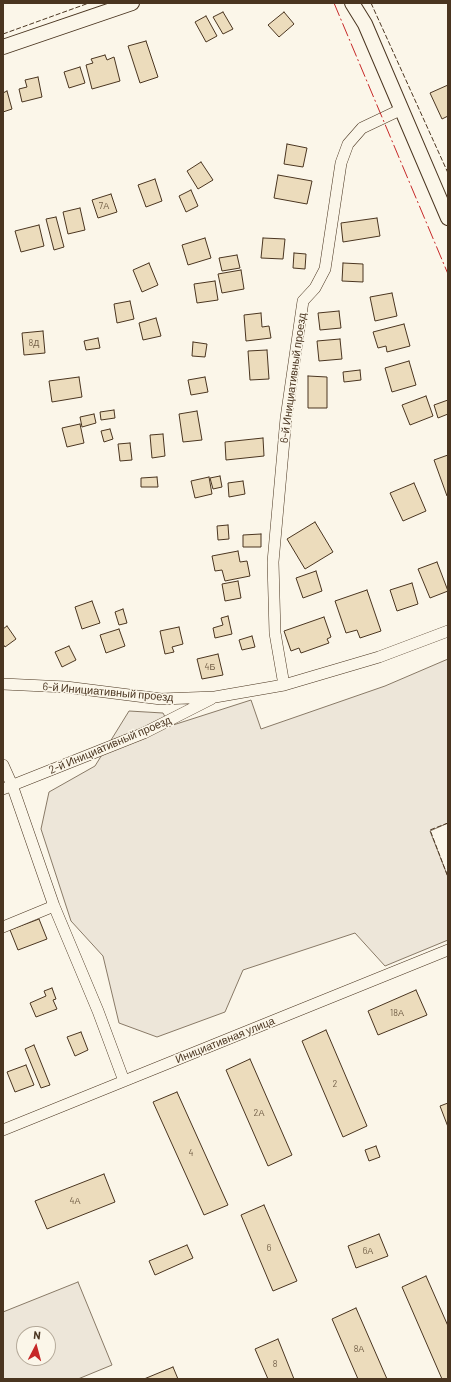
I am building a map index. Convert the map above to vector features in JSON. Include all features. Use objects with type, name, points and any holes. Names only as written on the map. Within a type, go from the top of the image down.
[{"type":"street","points":[[3,47],[132,3]]},
{"type":"street","points":[[352,3],[365,24],[448,218]]},
{"type":"street","name":"6-й Инициативный проезд","points":[[284,686],[275,633],[273,562],[286,418],[303,301],[315,288],[325,269],[341,163],[348,144],[362,128],[402,109]]},
{"type":"street","name":"6-й Инициативный проезд","points":[[3,684],[66,687],[160,699],[215,697],[284,686],[379,657],[448,631]]},
{"type":"street","name":"2-й Инициативный проезд","points":[[8,787],[144,733],[215,697]]},
{"type":"street","points":[[3,765],[8,787],[54,906],[98,1011],[124,1081]]},
{"type":"street","points":[[3,927],[54,906]]},
{"type":"street","name":"Инициативная улица","points":[[3,1130],[448,950]]},
{"type":"shaded area","points":[[448,659],[448,823],[430,831],[448,877],[448,940],[385,966],[355,933],[243,970],[225,1012],[157,1037],[119,1023],[103,956],[71,921],[41,829],[49,792],[95,766],[129,711],[163,713],[170,726],[251,700],[261,729],[385,686]]},
{"type":"shaded area","points":[[78,1282],[112,1365],[78,1379],[3,1379],[3,1312]]},
{"type":"building","points":[[223,12],[233,29],[223,34],[213,17]]},
{"type":"building","points":[[284,12],[294,24],[279,37],[268,25]]},
{"type":"building","points":[[206,16],[217,36],[206,42],[195,22]]},
{"type":"building","points":[[146,41],[158,77],[140,83],[128,46]]},
{"type":"building","points":[[105,55],[107,60],[114,57],[120,81],[92,89],[86,65],[93,63],[91,59]]},
{"type":"building","points":[[80,67],[85,83],[69,88],[64,72]]},
{"type":"building","points":[[38,77],[42,97],[22,102],[19,89],[27,87],[25,80]]},
{"type":"building","points":[[448,85],[448,116],[442,119],[430,93]]},
{"type":"building","points":[[7,91],[12,109],[3,112],[3,93]]},
{"type":"building","points":[[287,144],[307,148],[303,167],[284,164]]},
{"type":"building","points":[[201,162],[213,180],[198,189],[187,171]]},
{"type":"building","points":[[278,175],[312,181],[307,204],[274,198]]},
{"type":"building","points":[[155,179],[162,201],[146,207],[138,185]]},
{"type":"building","points":[[191,190],[198,206],[186,212],[179,196]]},
{"type":"building","points":[[111,194],[117,212],[98,218],[92,200]]},
{"type":"building","points":[[80,208],[85,230],[68,234],[63,212]]},
{"type":"building","points":[[56,217],[64,247],[54,250],[46,219]]},
{"type":"building","points":[[377,218],[380,236],[343,242],[341,223]]},
{"type":"building","points":[[39,225],[44,246],[21,252],[15,231]]},
{"type":"building","points":[[205,238],[211,258],[188,265],[182,245]]},
{"type":"building","points":[[263,238],[285,239],[283,259],[261,258]]},
{"type":"building","points":[[294,253],[306,254],[305,269],[293,268]]},
{"type":"building","points":[[237,255],[240,268],[222,271],[219,258]]},
{"type":"building","points":[[149,263],[158,285],[142,292],[133,270]]},
{"type":"building","points":[[343,263],[363,264],[363,282],[342,281]]},
{"type":"building","points":[[241,270],[244,289],[222,293],[218,274]]},
{"type":"building","points":[[215,281],[218,300],[197,303],[194,284]]},
{"type":"building","points":[[392,293],[397,316],[375,321],[370,297]]},
{"type":"building","points":[[130,301],[134,319],[117,323],[114,304]]},
{"type":"building","points":[[339,311],[341,328],[320,330],[318,313]]},
{"type":"building","points":[[261,313],[262,327],[269,326],[271,338],[246,341],[244,315]]},
{"type":"building","points":[[156,318],[161,336],[143,340],[139,323]]},
{"type":"building","points":[[404,324],[410,346],[387,352],[386,346],[378,348],[373,332]]},
{"type":"building","points":[[43,331],[45,353],[24,355],[22,333]]},
{"type":"building","points":[[98,338],[100,348],[86,350],[84,341]]},
{"type":"building","points":[[340,339],[342,359],[319,361],[317,341]]},
{"type":"building","points":[[193,342],[207,344],[205,357],[192,356]]},
{"type":"building","points":[[267,350],[269,379],[250,380],[248,351]]},
{"type":"building","points":[[409,361],[416,385],[392,392],[385,368]]},
{"type":"building","points":[[360,370],[361,380],[344,382],[343,372]]},
{"type":"building","points":[[308,376],[327,377],[327,408],[308,408]]},
{"type":"building","points":[[79,377],[82,397],[52,402],[49,381]]},
{"type":"building","points":[[205,377],[208,392],[191,395],[188,380]]},
{"type":"building","points":[[426,396],[433,416],[410,425],[402,405]]},
{"type":"building","points":[[448,400],[448,414],[438,418],[434,405]]},
{"type":"building","points":[[114,410],[115,418],[101,420],[100,412]]},
{"type":"building","points":[[197,411],[202,440],[183,442],[179,414]]},
{"type":"building","points":[[94,414],[96,423],[82,427],[80,417]]},
{"type":"building","points":[[80,424],[84,443],[67,447],[62,428]]},
{"type":"building","points":[[110,429],[113,439],[104,442],[101,431]]},
{"type":"building","points":[[163,434],[165,456],[152,458],[150,435]]},
{"type":"building","points":[[263,438],[264,456],[226,460],[225,442]]},
{"type":"building","points":[[130,443],[132,460],[120,461],[118,444]]},
{"type":"building","points":[[448,455],[448,496],[447,496],[434,460]]},
{"type":"building","points":[[220,476],[222,487],[213,489],[210,478]]},
{"type":"building","points":[[157,477],[158,487],[141,487],[141,478]]},
{"type":"building","points":[[209,477],[212,494],[195,498],[191,481]]},
{"type":"building","points":[[243,481],[245,494],[229,497],[228,483]]},
{"type":"building","points":[[414,483],[426,511],[403,521],[390,493]]},
{"type":"building","points":[[315,522],[333,552],[305,569],[287,539]]},
{"type":"building","points":[[228,525],[229,539],[218,540],[217,526]]},
{"type":"building","points":[[261,534],[261,547],[243,547],[243,535]]},
{"type":"building","points":[[238,551],[240,562],[247,561],[250,576],[225,581],[222,570],[215,571],[212,556]]},
{"type":"building","points":[[437,562],[448,591],[430,598],[418,569]]},
{"type":"building","points":[[316,571],[322,591],[303,598],[296,578]]},
{"type":"building","points":[[238,581],[241,598],[225,601],[222,584]]},
{"type":"building","points":[[412,583],[418,604],[397,611],[390,590]]},
{"type":"building","points":[[367,590],[381,631],[360,638],[357,630],[346,633],[335,601]]},
{"type":"building","points":[[92,601],[100,623],[82,629],[75,607]]},
{"type":"building","points":[[123,609],[127,623],[119,625],[115,612]]},
{"type":"building","points":[[228,616],[232,634],[215,638],[213,628],[223,625],[221,618]]},
{"type":"building","points":[[324,617],[331,637],[327,639],[329,643],[301,653],[299,648],[291,651],[284,631]]},
{"type":"building","points":[[7,626],[16,639],[5,647],[3,644],[3,629]]},
{"type":"building","points":[[179,627],[183,644],[172,647],[174,652],[165,654],[160,631]]},
{"type":"building","points":[[119,629],[125,646],[106,653],[100,635]]},
{"type":"building","points":[[252,636],[255,647],[242,650],[239,640]]},
{"type":"building","points":[[69,646],[76,660],[62,667],[55,652]]},
{"type":"building","points":[[218,654],[223,675],[202,679],[197,659]]},
{"type":"building","points":[[39,919],[47,939],[18,950],[10,930]]},
{"type":"building","points":[[52,988],[56,999],[53,1000],[57,1009],[36,1017],[30,1003],[46,996],[44,991]]},
{"type":"building","points":[[416,990],[427,1015],[378,1035],[368,1011]]},
{"type":"building","points":[[326,1030],[367,1126],[343,1137],[302,1041]]},
{"type":"building","points":[[81,1032],[88,1050],[75,1056],[67,1037]]},
{"type":"building","points":[[34,1045],[50,1085],[41,1088],[25,1049]]},
{"type":"building","points":[[250,1059],[292,1155],[268,1166],[226,1070]]},
{"type":"building","points":[[26,1065],[34,1085],[15,1092],[7,1072]]},
{"type":"building","points":[[177,1092],[228,1205],[204,1215],[153,1102]]},
{"type":"building","points":[[448,1103],[448,1127],[440,1106]]},
{"type":"building","points":[[376,1146],[380,1157],[369,1161],[365,1150]]},
{"type":"building","points":[[104,1174],[115,1202],[47,1229],[35,1201]]},
{"type":"building","points":[[264,1205],[297,1281],[273,1291],[241,1215]]},
{"type":"building","points":[[379,1234],[388,1256],[356,1268],[348,1246]]},
{"type":"building","points":[[187,1245],[193,1258],[155,1275],[149,1261]]},
{"type":"building","points":[[426,1276],[448,1326],[448,1379],[442,1379],[402,1287]]},
{"type":"building","points":[[356,1308],[387,1379],[358,1379],[332,1319]]},
{"type":"building","points":[[278,1339],[294,1379],[268,1379],[255,1349]]},
{"type":"building","points":[[173,1367],[178,1379],[144,1379]]},
{"type":"fence","points":[[3,34],[89,3]]},
{"type":"fence","points":[[371,3],[448,173]]},
{"type":"fence","points":[[448,823],[430,830],[448,877]]},
{"type":"power","points":[[334,3],[448,274]]}]
